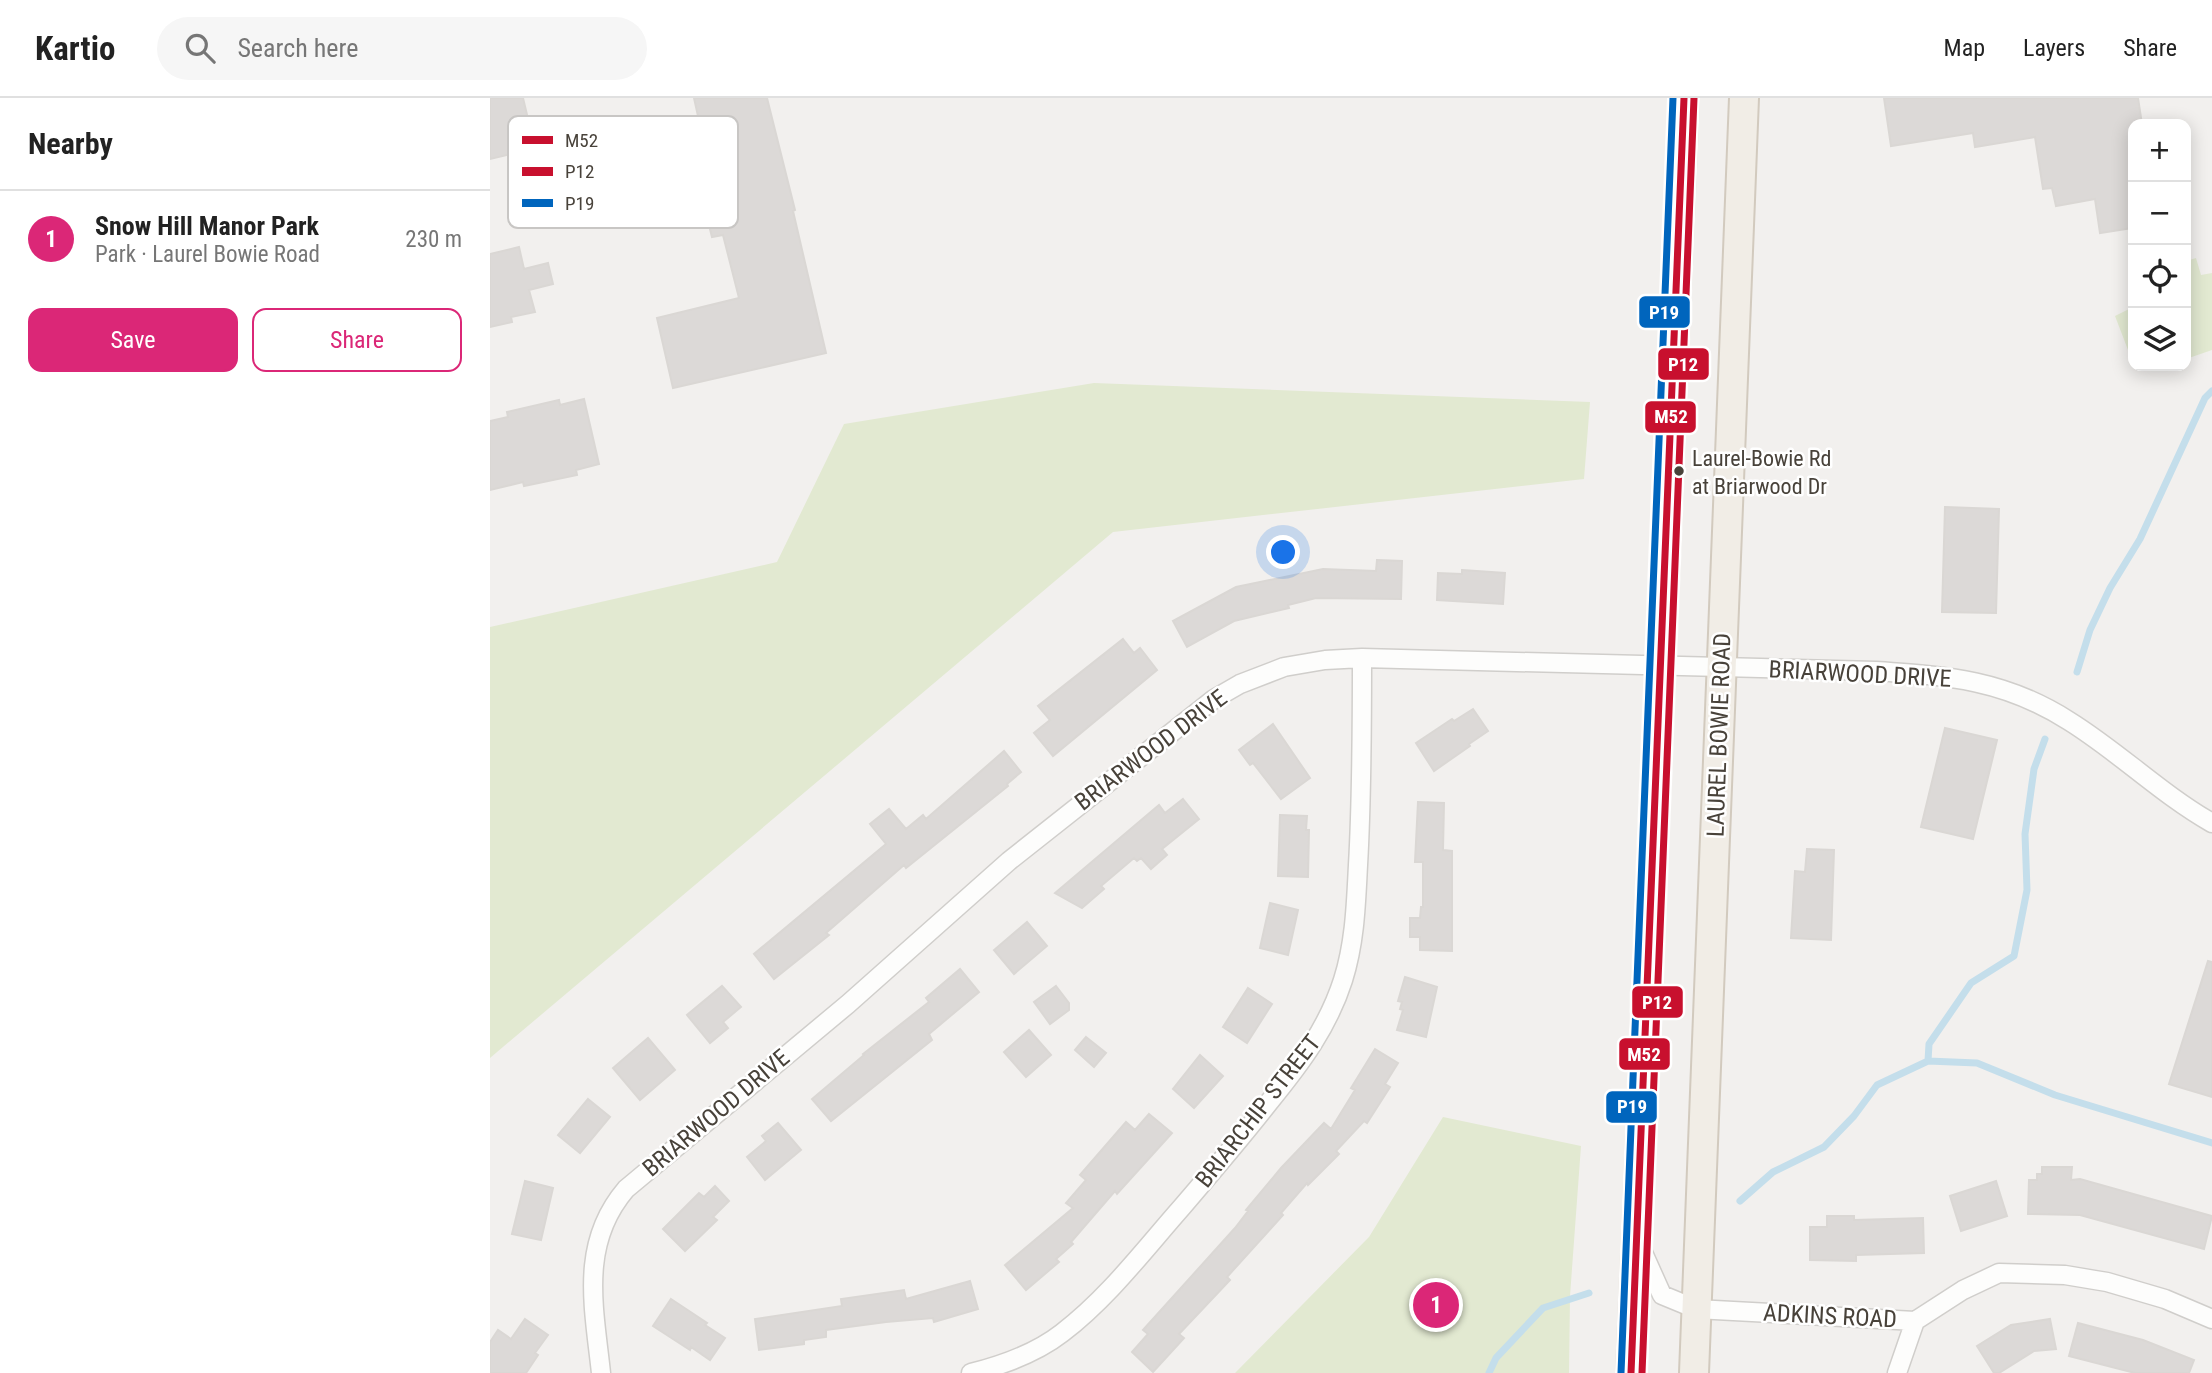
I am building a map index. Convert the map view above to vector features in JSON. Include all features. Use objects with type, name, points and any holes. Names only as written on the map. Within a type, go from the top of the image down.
[{"type":"main road","points":[[1631,1373],[1684,98]]},
{"type":"main road","name":"LAUREL BOWIE ROAD","points":[[1694,1373],[1744,98]]},
{"type":"street","name":"BRIARWOOD DRIVE","points":[[601,1373],[594,1297],[598,1238],[610,1209],[639,1176],[848,1004],[1009,861],[1214,699],[1240,684],[1284,667],[1325,660],[1362,659],[1876,671],[1946,676],[2019,695],[2072,722],[2188,809],[2212,823]]},
{"type":"street","name":"BRIARCHIP STREET","points":[[971,1373],[1033,1352],[1087,1313],[1238,1141],[1311,1049],[1326,1025],[1344,979],[1356,916],[1361,824],[1362,659]]},
{"type":"street","name":"ADKINS ROAD","points":[[1636,1236],[1662,1295],[1696,1309],[1915,1321],[1963,1290],[1999,1273],[2065,1275],[2107,1282],[2165,1299],[2212,1319]]},
{"type":"street","points":[[1897,1373],[1915,1321]]},
{"type":"green space","points":[[2196,258],[2201,275],[2212,273],[2212,350],[2191,357],[2191,308],[2191,260]]},
{"type":"green space","points":[[2128,310],[2128,350],[2115,316]]},
{"type":"green space","points":[[1094,383],[1590,402],[1584,479],[1113,532],[490,1058],[490,627],[777,562],[844,424]]},
{"type":"green space","points":[[1443,1117],[1581,1146],[1570,1296],[1569,1373],[1235,1373],[1369,1237]]},
{"type":"building","points":[[490,98],[523,98],[527,116],[508,116],[508,155],[490,159]]},
{"type":"building","points":[[694,98],[767,98],[826,353],[673,388],[657,318],[739,298],[723,235],[712,237],[710,228],[738,228],[738,116],[698,116]]},
{"type":"building","points":[[1884,98],[2138,98],[2141,119],[2128,119],[2128,229],[2100,233],[2095,199],[2056,206],[2052,188],[2043,189],[2035,137],[1975,147],[1973,133],[1891,146]]},
{"type":"building","points":[[519,247],[524,269],[548,263],[553,284],[529,290],[535,312],[511,317],[512,322],[490,327],[490,254]]},
{"type":"building","points":[[584,399],[599,464],[576,470],[577,475],[524,486],[523,482],[490,490],[490,421],[508,417],[507,412],[559,400],[560,405]]},
{"type":"building","points":[[1945,507],[1999,509],[1996,613],[1942,612]]},
{"type":"building","points":[[1377,560],[1402,561],[1401,599],[1316,598],[1288,605],[1289,608],[1234,621],[1187,647],[1173,621],[1236,587],[1323,569],[1376,571]]},
{"type":"building","points":[[1462,570],[1505,573],[1503,604],[1437,600],[1438,573],[1462,574]]},
{"type":"building","points":[[1123,639],[1134,653],[1140,648],[1157,670],[1053,756],[1034,733],[1050,720],[1038,706]]},
{"type":"building","points":[[1473,709],[1488,731],[1434,771],[1416,743],[1452,719],[1454,721]]},
{"type":"building","points":[[1273,724],[1310,778],[1281,799],[1253,763],[1250,765],[1239,750]]},
{"type":"building","points":[[1945,728],[1997,740],[1973,839],[1921,827]]},
{"type":"building","points":[[1004,751],[1021,772],[1008,786],[906,868],[904,865],[826,933],[829,935],[774,979],[754,954],[886,844],[870,824],[889,809],[906,829],[923,815],[926,819]]},
{"type":"building","points":[[1183,799],[1199,819],[1162,849],[1167,855],[1151,869],[1141,858],[1137,861],[1134,858],[1101,886],[1104,889],[1082,908],[1055,893],[1159,805],[1165,813]]},
{"type":"building","points":[[1418,802],[1444,803],[1443,850],[1452,851],[1452,951],[1420,950],[1420,937],[1410,937],[1410,918],[1420,918],[1423,907],[1423,862],[1415,862]]},
{"type":"building","points":[[1280,815],[1307,816],[1308,877],[1278,876]]},
{"type":"building","points":[[1807,849],[1834,850],[1831,940],[1791,938],[1795,871],[1805,872]]},
{"type":"building","points":[[1270,903],[1298,910],[1288,955],[1260,948]]},
{"type":"building","points":[[1027,922],[1047,946],[1014,974],[994,950]]},
{"type":"building","points":[[2208,961],[2212,962],[2212,1097],[2169,1084]]},
{"type":"building","points":[[960,969],[979,992],[929,1034],[932,1040],[831,1121],[812,1099],[929,1002],[926,998]]},
{"type":"building","points":[[1405,977],[1437,987],[1426,1037],[1397,1030],[1403,1010],[1400,1009],[1402,1002],[1398,1001]]},
{"type":"building","points":[[722,986],[741,1007],[723,1022],[728,1028],[710,1043],[687,1015]]},
{"type":"building","points":[[1056,986],[1069,1003],[1069,1010],[1050,1024],[1034,1002]]},
{"type":"building","points":[[1248,988],[1272,1004],[1247,1043],[1223,1027]]},
{"type":"building","points":[[1029,1030],[1051,1055],[1026,1077],[1004,1052]]},
{"type":"building","points":[[1086,1037],[1106,1053],[1094,1067],[1075,1050]]},
{"type":"building","points":[[648,1038],[675,1070],[640,1100],[613,1068]]},
{"type":"building","points":[[1375,1049],[1398,1063],[1385,1084],[1390,1087],[1367,1123],[1364,1121],[1336,1151],[1339,1154],[1308,1185],[1307,1183],[1281,1213],[1283,1215],[1227,1277],[1230,1280],[1179,1334],[1184,1338],[1153,1372],[1132,1352],[1148,1334],[1143,1330],[1235,1228],[1248,1211],[1246,1210],[1281,1168],[1324,1123],[1331,1129],[1355,1090],[1351,1088]]},
{"type":"building","points":[[1200,1055],[1223,1076],[1194,1108],[1173,1089]]},
{"type":"building","points":[[588,1099],[610,1117],[580,1153],[558,1135]]},
{"type":"building","points":[[1149,1114],[1172,1133],[1117,1194],[1115,1191],[1071,1242],[1073,1244],[1056,1259],[1059,1262],[1026,1290],[1005,1265],[1073,1208],[1066,1203],[1086,1180],[1080,1175],[1126,1122],[1135,1130]]},
{"type":"building","points":[[778,1123],[801,1150],[765,1180],[747,1157],[766,1141],[762,1136]]},
{"type":"building","points":[[2042,1167],[2072,1167],[2071,1180],[2080,1179],[2212,1216],[2204,1249],[2080,1215],[2028,1214],[2029,1180],[2037,1180],[2037,1174],[2042,1174]]},
{"type":"building","points":[[525,1181],[553,1188],[541,1240],[512,1234]]},
{"type":"building","points":[[1996,1181],[2007,1216],[1961,1231],[1950,1196]]},
{"type":"building","points":[[715,1186],[729,1201],[713,1217],[717,1220],[685,1251],[663,1229],[699,1193],[704,1197]]},
{"type":"building","points":[[1827,1216],[1854,1216],[1854,1220],[1923,1218],[1924,1253],[1856,1255],[1856,1261],[1810,1260],[1810,1227],[1827,1227]]},
{"type":"building","points":[[970,1281],[978,1309],[934,1322],[933,1318],[826,1330],[826,1337],[804,1340],[804,1344],[759,1350],[755,1319],[842,1306],[841,1299],[904,1290],[906,1299]]},
{"type":"building","points":[[671,1299],[725,1338],[710,1360],[653,1326]]},
{"type":"building","points":[[525,1319],[548,1335],[535,1353],[538,1355],[526,1373],[490,1373],[490,1342],[498,1330],[511,1339]]},
{"type":"building","points":[[2050,1319],[2056,1349],[2034,1351],[1999,1373],[1994,1373],[1977,1346],[2011,1325]]},
{"type":"building","points":[[2078,1323],[2143,1340],[2194,1360],[2189,1373],[2135,1373],[2069,1356]]},
{"type":"waterway","points":[[2077,672],[2090,630],[2110,588],[2140,539],[2205,398],[2212,391]]},
{"type":"waterway","points":[[1740,1201],[1773,1172],[1824,1147],[1854,1116],[1877,1085],[1928,1061],[1929,1044],[1971,983],[2014,956],[2027,890],[2025,834],[2034,769],[2045,739]]},
{"type":"waterway","points":[[1928,1061],[1977,1063],[2055,1095],[2212,1143]]},
{"type":"waterway","points":[[1489,1373],[1496,1358],[1543,1308],[1589,1293]]},
{"type":"transit line","name":"P19","points":[[1621,1373],[1673,98]]},
{"type":"transit line","name":"M52","points":[[1631,1373],[1684,98]]},
{"type":"transit line","name":"P12","points":[[1642,1373],[1694,98]]},
{"type":"place","name":"Laurel-Bowie Rd at Briarwood Dr","points":[[1679,471]]},
{"type":"place","name":"Snow Hill Manor Park","points":[[1436,1305]]}]
